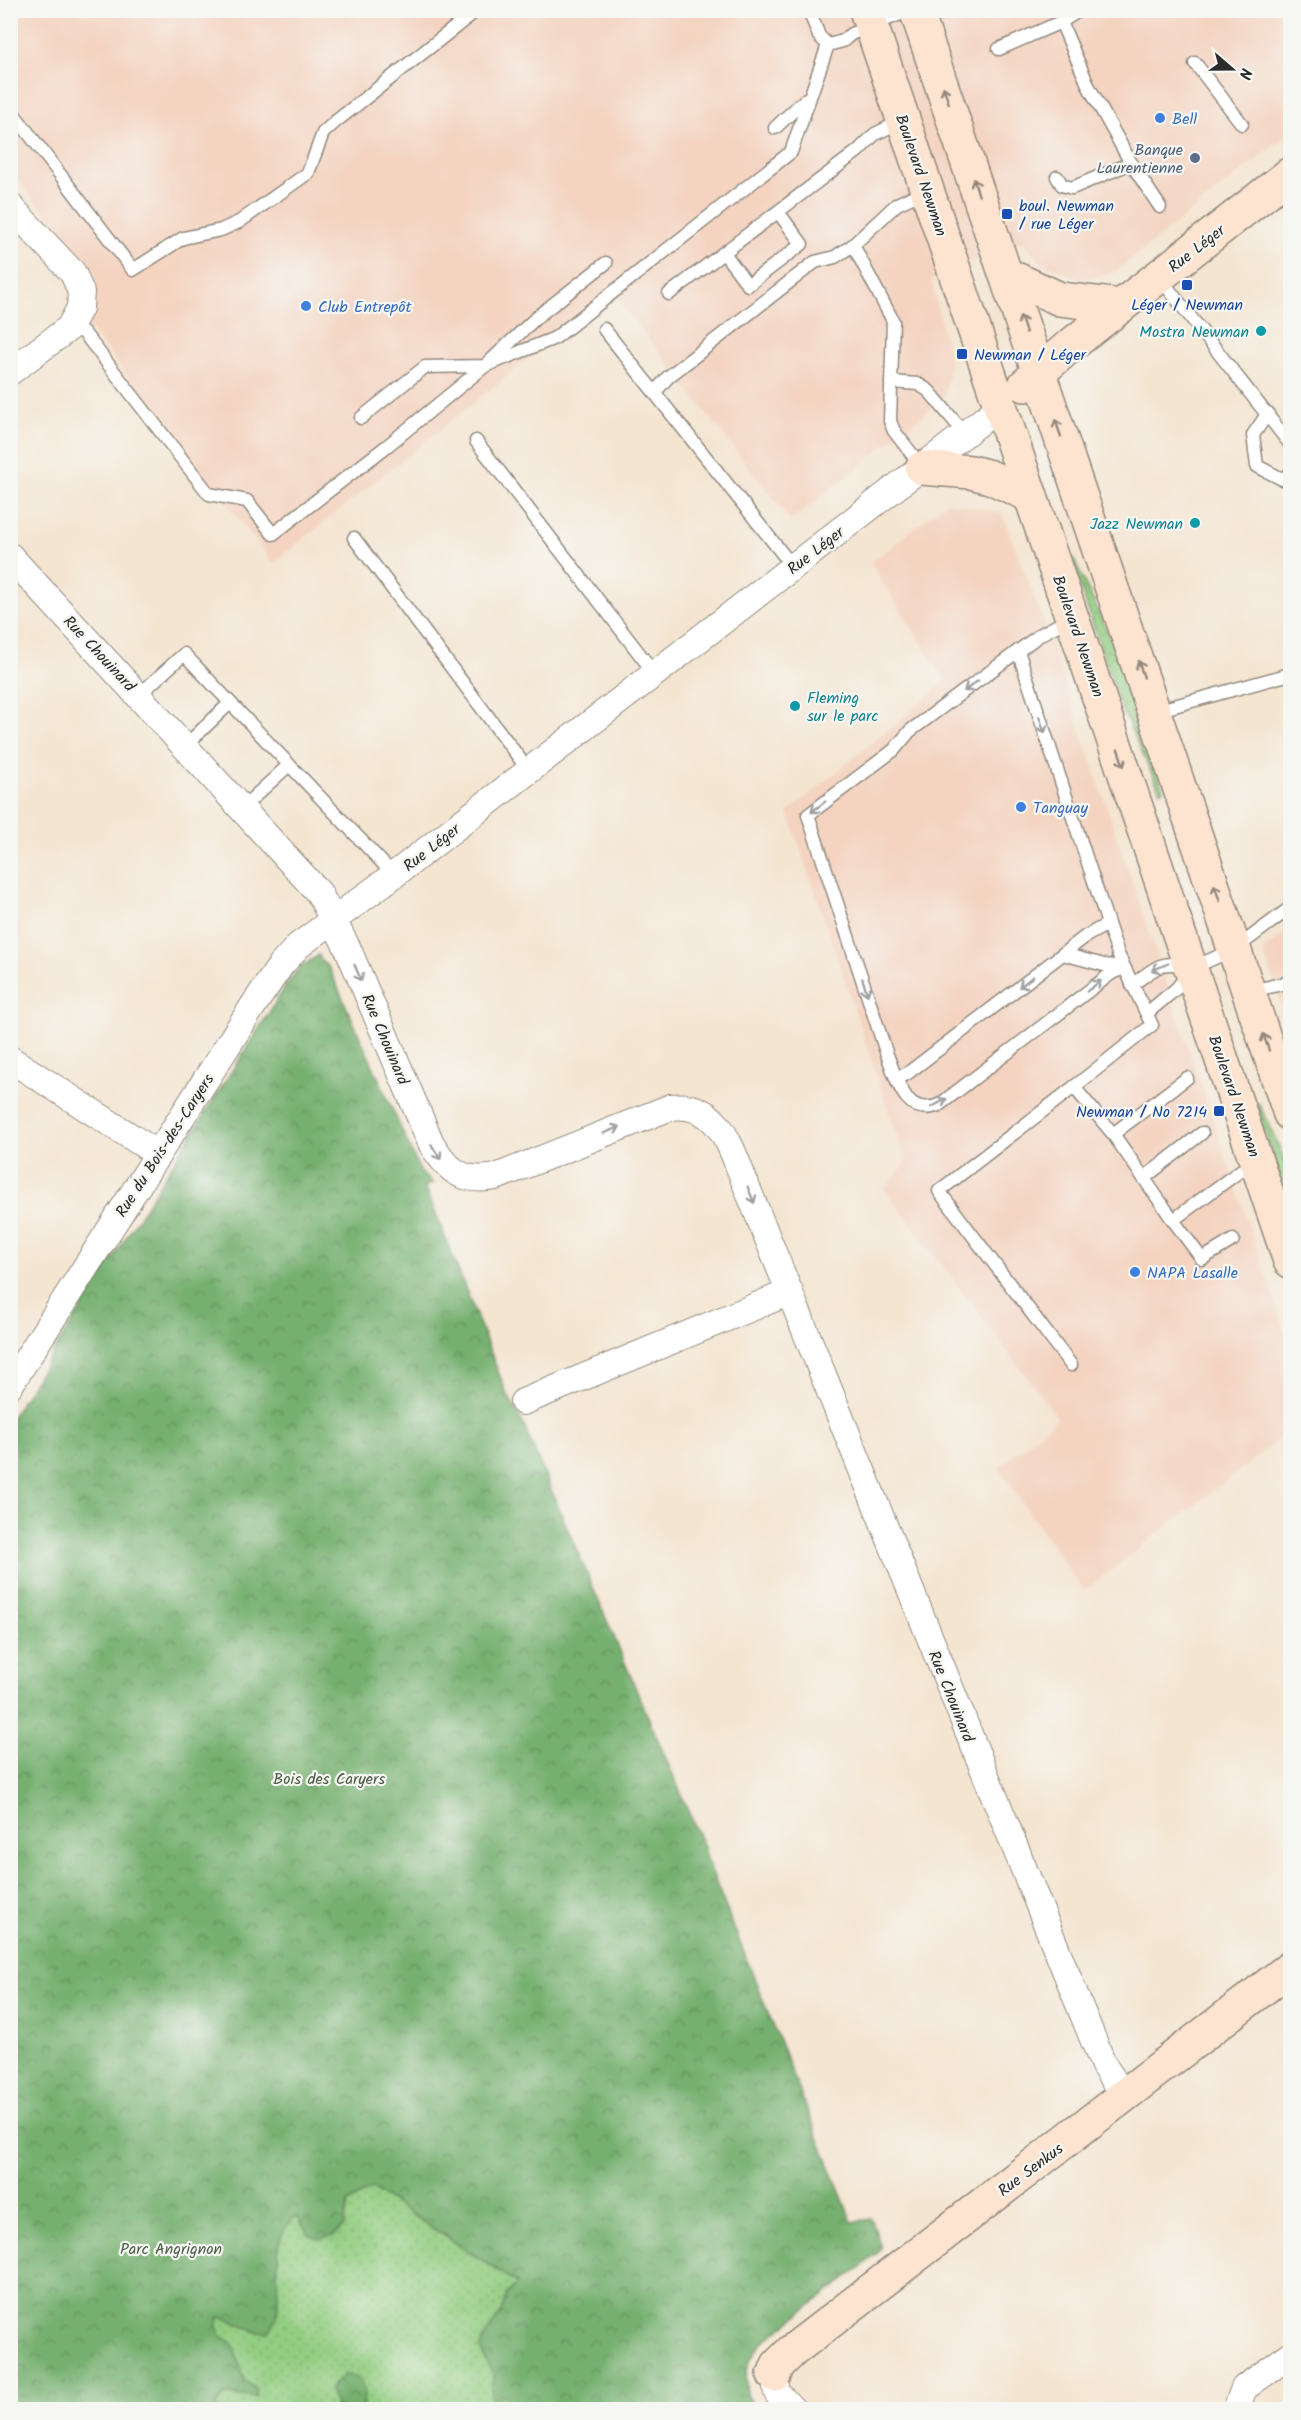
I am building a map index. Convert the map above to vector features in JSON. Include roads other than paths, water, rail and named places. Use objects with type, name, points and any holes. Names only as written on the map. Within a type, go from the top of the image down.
[{"type":"main road","points":[[916,10],[1290,1114]]},
{"type":"main road","name":"Boulevard Newman","points":[[869,18],[1290,1261]]},
{"type":"main road","name":"Rue Léger","points":[[1001,406],[1121,306],[1290,174]]},
{"type":"main road","points":[[1006,275],[1060,299],[1121,306]]},
{"type":"main road","points":[[922,468],[971,472],[990,477],[1031,496]]},
{"type":"main road","name":"Rue Senkus","points":[[774,2375],[778,2365],[792,2351],[1290,1968]]},
{"type":"street","points":[[10,206],[77,279],[81,292],[81,300],[73,322],[64,332],[10,372]]},
{"type":"street","name":"Rue Léger","points":[[335,920],[1001,406]]},
{"type":"street","name":"Rue Chouinard","points":[[15,570],[139,694],[315,888],[335,920],[431,1143],[449,1168],[470,1178],[496,1176],[663,1109],[682,1106],[699,1110],[713,1118],[721,1128],[790,1292],[1104,2066],[1124,2096]]},
{"type":"street","name":"Rue du Bois-des-Caryers","points":[[10,1385],[253,1005],[281,965],[298,946],[335,920]]},
{"type":"street","points":[[10,1059],[158,1154]]},
{"type":"street","points":[[523,1402],[790,1292]]},
{"type":"street","points":[[1236,2409],[1239,2398],[1250,2382],[1290,2355]]},
{"type":"street","points":[[774,2375],[777,2393],[794,2409]]},
{"type":"lane","points":[[10,109],[133,270],[183,238],[221,230],[239,222],[308,173],[323,133],[477,10]]},
{"type":"lane","points":[[809,10],[819,36],[828,45]]},
{"type":"lane","points":[[828,45],[843,41],[869,18],[910,10]]},
{"type":"lane","points":[[932,10],[939,14],[949,10]]},
{"type":"lane","points":[[999,49],[1060,22],[1080,10]]},
{"type":"lane","points":[[1060,22],[1089,87],[1131,163],[1160,207]]},
{"type":"lane","points":[[775,128],[798,109],[810,94],[818,80],[828,45]]},
{"type":"lane","points":[[1195,63],[1242,124]]},
{"type":"lane","points":[[361,418],[425,368],[485,366],[555,338],[791,152],[810,94]]},
{"type":"lane","points":[[669,294],[858,151],[875,134],[903,121]]},
{"type":"lane","points":[[1057,177],[1062,185],[1072,188],[1131,163]]},
{"type":"lane","points":[[656,391],[668,377],[815,262],[835,257],[853,244],[897,204],[914,194],[927,190]]},
{"type":"lane","points":[[724,253],[748,285],[802,244],[778,212]]},
{"type":"lane","points":[[853,244],[893,321],[890,421],[894,431],[922,468]]},
{"type":"lane","points":[[73,322],[84,333],[209,494],[247,501],[273,534],[387,446],[485,366],[538,316],[606,263]]},
{"type":"lane","points":[[1159,277],[1268,413],[1290,444]]},
{"type":"lane","points":[[604,328],[794,567]]},
{"type":"lane","points":[[891,382],[918,384],[929,391],[965,434]]},
{"type":"lane","points":[[1268,413],[1253,435],[1257,466],[1282,479],[1290,474]]},
{"type":"lane","points":[[476,441],[655,674]]},
{"type":"lane","points":[[354,538],[529,771]]},
{"type":"lane","points":[[1073,617],[1041,634],[910,731],[894,750],[808,815],[897,1078],[902,1090],[913,1104],[926,1108],[939,1104],[1112,973],[1124,968]]},
{"type":"lane","points":[[1018,651],[1108,924],[1124,968],[1152,1025],[939,1191],[1071,1365]]},
{"type":"lane","points":[[139,694],[184,654],[394,875]]},
{"type":"lane","points":[[1155,711],[1290,674]]},
{"type":"lane","points":[[185,746],[230,703]]},
{"type":"lane","points":[[242,808],[289,765]]},
{"type":"lane","points":[[1147,1013],[1177,988],[1192,968],[1235,949],[1290,908]]},
{"type":"lane","points":[[897,1078],[908,1073],[1094,930],[1108,924]]},
{"type":"lane","points":[[1063,954],[1124,968]]},
{"type":"lane","points":[[1132,985],[1159,965],[1169,963],[1192,968]]},
{"type":"lane","points":[[1249,991],[1290,982]]},
{"type":"lane","points":[[1113,1134],[1186,1078]]},
{"type":"lane","points":[[1074,1088],[1113,1134],[1202,1259],[1233,1240]]},
{"type":"lane","points":[[1144,1178],[1202,1133]]},
{"type":"lane","points":[[1173,1220],[1240,1171],[1258,1163]]},
{"type":"place","name":"Bell","points":[[1160,118]]},
{"type":"place","name":"Banque Laurentienne","points":[[1195,158]]},
{"type":"place","name":"boul. Newman / rue Léger","points":[[1007,214]]},
{"type":"place","name":"Léger / Newman","points":[[1187,285]]},
{"type":"place","name":"Club Entrepôt","points":[[306,306]]},
{"type":"place","name":"Mostra Newman","points":[[1261,331]]},
{"type":"place","name":"Newman / Léger","points":[[962,354]]},
{"type":"place","name":"Jazz Newman","points":[[1195,523]]},
{"type":"place","name":"Fleming sur le parc","points":[[795,706]]},
{"type":"place","name":"Tanguay","points":[[1021,807]]},
{"type":"place","name":"Newman / No 7214","points":[[1219,1111]]},
{"type":"place","name":"NAPA Lasalle","points":[[1135,1272]]},
{"type":"park label","name":"Bois des Caryers","points":[[329,1778]]},
{"type":"park label","name":"Parc Angrignon","points":[[171,2248]]}]
